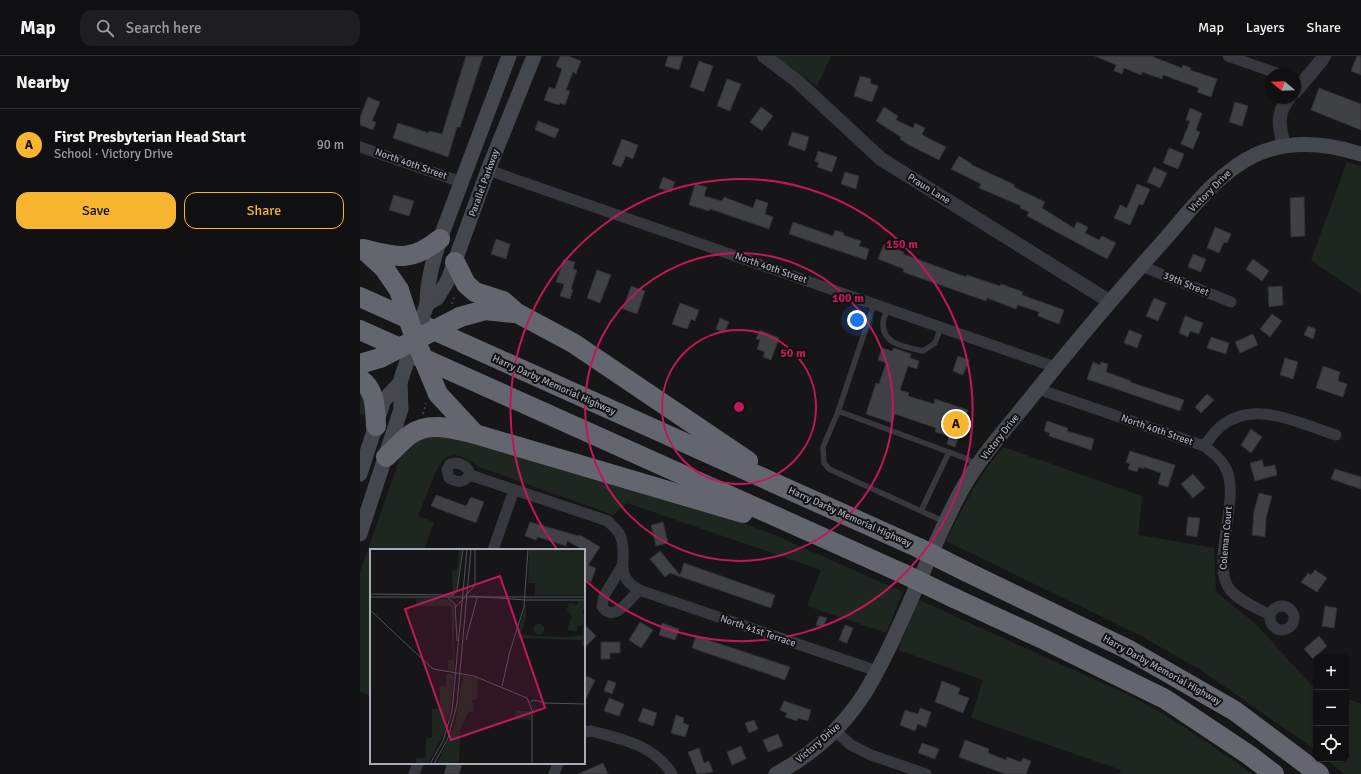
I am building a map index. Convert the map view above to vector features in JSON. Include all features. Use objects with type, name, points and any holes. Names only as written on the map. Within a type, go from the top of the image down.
[{"type":"highway","points":[[361,248],[392,256],[410,257],[429,248],[440,239]]},
{"type":"highway","points":[[361,248],[384,268],[399,290],[433,396],[475,434]]},
{"type":"highway","points":[[455,262],[466,284],[475,292],[503,301],[518,313],[573,343],[795,493]]},
{"type":"highway","name":"Harry Darby Memorial Highway","points":[[360,298],[919,548],[1127,648],[1234,711],[1319,774]]},
{"type":"highway","points":[[360,364],[380,358],[415,339],[455,312],[485,310],[518,313]]},
{"type":"highway","points":[[360,330],[904,574],[1045,640],[1165,699],[1249,755],[1274,774]]},
{"type":"highway","points":[[360,379],[369,386],[375,404],[376,426]]},
{"type":"highway","points":[[386,457],[411,434],[426,427],[447,428],[475,434],[812,533]]},
{"type":"main road","name":"Parallel Parkway","points":[[360,474],[384,400],[401,378],[428,304],[427,286],[440,239],[509,56]]},
{"type":"main road","name":"Parallel Parkway","points":[[428,304],[437,298],[448,280],[488,170],[534,56]]},
{"type":"main road","name":"Victory Drive","points":[[776,774],[799,762],[835,730],[860,700],[901,625],[945,522],[961,492],[977,466],[1055,367],[1110,301],[1189,212],[1235,167],[1254,156],[1284,145]]},
{"type":"main road","points":[[1284,145],[1321,145],[1361,154]]},
{"type":"main road","name":"Parallel Parkway","points":[[360,534],[401,409],[401,378]]},
{"type":"street","name":"Praun Lane","points":[[764,56],[797,81],[885,162],[1110,301]]},
{"type":"street","points":[[1228,56],[1265,69]]},
{"type":"street","points":[[1301,81],[1324,56]]},
{"type":"street","points":[[1284,104],[1280,110],[1278,120],[1284,145]]},
{"type":"street","name":"North 40th Street","points":[[360,147],[461,182]]},
{"type":"street","name":"North 40th Street","points":[[488,170],[941,326],[1055,367]]},
{"type":"street","name":"39th Street","points":[[1141,266],[1231,302]]},
{"type":"street","name":"North 40th Street","points":[[1038,389],[1204,446],[1219,427],[1234,417],[1252,412],[1269,414],[1336,435]]},
{"type":"street","name":"Coleman Court","points":[[1204,446],[1217,456],[1227,470],[1231,488],[1224,550],[1223,576],[1230,590],[1241,599],[1270,615]]},
{"type":"street","name":"North 41st Terrace","points":[[470,475],[608,521],[620,534],[623,548],[622,566],[624,576],[630,585],[639,590],[877,671]]},
{"type":"street","points":[[493,549],[514,490]]},
{"type":"street","name":"North 41st Terrace","points":[[622,566],[604,596],[602,606],[604,610],[610,612],[621,610],[639,590]]},
{"type":"street","points":[[585,730],[636,744],[652,752],[672,774]]},
{"type":"street","points":[[835,730],[851,745],[871,755],[925,774]]},
{"type":"street","points":[[414,774],[418,764]]},
{"type":"street","points":[[554,774],[558,764]]},
{"type":"lane","points":[[874,303],[838,411],[823,447],[824,463],[830,469],[945,522]]},
{"type":"lane","points":[[888,308],[883,323],[884,330],[886,336],[897,345],[923,351],[935,343],[941,326]]},
{"type":"lane","points":[[838,411],[965,458],[977,466]]},
{"type":"lane","points":[[921,511],[949,452]]},
{"type":"path","points":[[455,312],[457,290]]},
{"type":"path","points":[[423,416],[433,396]]},
{"type":"shaded area","points":[[775,56],[831,56],[817,86]]},
{"type":"shaded area","points":[[1347,162],[1361,166],[1361,294],[1311,260]]},
{"type":"shaded area","points":[[360,387],[368,416],[360,414]]},
{"type":"shaded area","points":[[435,432],[730,518],[772,534],[903,592],[886,633],[807,606],[821,570],[627,503],[614,515],[479,467],[462,457],[456,455],[450,456],[440,464],[436,471],[418,516],[434,522],[424,549],[370,549],[370,696],[360,692],[360,572],[401,455],[410,443]]},
{"type":"shaded area","points":[[1003,447],[1142,496],[1138,535],[1214,548],[1216,592],[1256,624],[1313,686],[1313,748],[1199,669],[1141,636],[946,541],[978,481]]},
{"type":"shaded area","points":[[919,600],[1129,695],[1192,732],[1252,774],[1120,774],[1121,770],[971,718],[983,680],[898,650]]},
{"type":"shaded area","points":[[1349,699],[1361,704],[1361,774],[1344,774],[1330,762],[1349,762]]},
{"type":"building","points":[[466,56],[483,56],[460,127],[457,127],[448,157],[393,138],[398,123],[429,133],[429,131],[442,134]]},
{"type":"building","points":[[560,56],[568,56],[581,61],[576,74],[573,72],[566,90],[570,91],[565,105],[560,103],[559,105],[544,100],[549,87],[555,89],[562,69],[556,66]]},
{"type":"building","points":[[668,56],[683,56],[679,70],[665,66]]},
{"type":"building","points":[[1095,56],[1151,56],[1182,68],[1183,65],[1191,68],[1190,70],[1217,79],[1211,97],[1197,92],[1199,88],[1163,75],[1162,79],[1142,72],[1141,75],[1124,68],[1122,74],[1114,71],[1116,65]]},
{"type":"building","points":[[1357,56],[1361,56],[1361,75],[1351,71]]},
{"type":"building","points":[[699,61],[713,66],[704,92],[690,87]]},
{"type":"building","points":[[860,76],[871,79],[870,83],[878,86],[872,102],[854,96]]},
{"type":"building","points":[[727,79],[741,84],[730,111],[717,106]]},
{"type":"building","points":[[1319,88],[1361,104],[1361,130],[1311,110]]},
{"type":"building","points":[[368,97],[380,102],[372,121],[376,122],[373,130],[360,125],[360,118]]},
{"type":"building","points":[[1235,102],[1248,106],[1242,126],[1229,122]]},
{"type":"building","points":[[761,107],[773,116],[762,131],[750,122]]},
{"type":"building","points":[[884,107],[898,116],[896,120],[913,128],[915,123],[925,128],[922,134],[924,136],[946,147],[939,160],[909,145],[900,139],[901,137],[876,121]]},
{"type":"building","points":[[1190,108],[1202,113],[1196,130],[1200,132],[1193,149],[1181,144],[1190,121],[1186,120]]},
{"type":"building","points":[[538,121],[559,129],[555,138],[535,130]]},
{"type":"building","points":[[792,132],[809,137],[805,151],[788,145]]},
{"type":"building","points":[[622,139],[638,145],[633,159],[626,156],[621,167],[612,164]]},
{"type":"building","points":[[1169,148],[1184,154],[1178,169],[1163,163]]},
{"type":"building","points":[[818,151],[837,157],[832,172],[817,167],[819,163],[815,161]]},
{"type":"building","points":[[959,156],[972,165],[1015,185],[1014,187],[1045,202],[1042,208],[1074,228],[1077,222],[1088,227],[1085,233],[1099,240],[1102,236],[1116,243],[1107,259],[1027,216],[1029,212],[1020,208],[1021,206],[979,188],[981,184],[951,169]]},
{"type":"building","points":[[1154,167],[1167,173],[1160,188],[1147,182]]},
{"type":"building","points":[[845,172],[859,176],[856,189],[841,184]]},
{"type":"building","points":[[663,177],[675,182],[671,192],[659,188]]},
{"type":"building","points":[[695,184],[707,187],[704,196],[722,201],[724,197],[753,208],[756,199],[768,203],[765,214],[773,217],[769,229],[710,209],[709,211],[689,205]]},
{"type":"building","points":[[1137,184],[1150,189],[1143,205],[1139,204],[1130,225],[1114,218],[1120,205],[1127,208]]},
{"type":"building","points":[[394,195],[414,201],[409,216],[389,210]]},
{"type":"building","points":[[1304,197],[1305,236],[1291,237],[1290,198]]},
{"type":"building","points":[[793,222],[833,236],[835,230],[844,233],[843,235],[861,241],[859,246],[869,249],[866,260],[789,234]]},
{"type":"building","points":[[1215,227],[1231,234],[1227,243],[1224,242],[1219,253],[1207,248]]},
{"type":"building","points":[[496,239],[510,244],[506,259],[491,254]]},
{"type":"building","points":[[884,244],[904,252],[903,254],[966,277],[967,275],[1000,286],[1001,284],[1023,292],[1022,295],[1064,310],[1059,324],[1038,316],[1039,312],[1018,305],[1016,309],[987,298],[986,301],[903,272],[904,269],[878,259]]},
{"type":"building","points":[[1193,254],[1206,259],[1201,272],[1188,267]]},
{"type":"building","points":[[564,259],[575,262],[573,269],[577,270],[571,289],[573,290],[570,299],[560,296],[564,284],[556,282]]},
{"type":"building","points":[[1253,259],[1269,271],[1262,281],[1246,269]]},
{"type":"building","points":[[597,270],[611,275],[600,303],[587,298]]},
{"type":"building","points":[[631,286],[645,291],[637,314],[623,309]]},
{"type":"building","points":[[1282,286],[1283,305],[1269,307],[1268,287]]},
{"type":"building","points":[[1154,298],[1166,303],[1158,321],[1146,316]]},
{"type":"building","points":[[680,303],[699,310],[695,321],[691,319],[687,329],[672,324]]},
{"type":"building","points":[[1272,314],[1282,321],[1270,337],[1260,329]]},
{"type":"building","points":[[1185,316],[1203,323],[1199,334],[1190,331],[1188,337],[1179,333]]},
{"type":"building","points":[[720,318],[729,322],[724,333],[716,329]]},
{"type":"building","points":[[1308,326],[1316,329],[1313,339],[1304,335]]},
{"type":"building","points":[[760,330],[779,338],[771,360],[763,357],[765,352],[757,349],[760,340],[756,339]]},
{"type":"building","points":[[1129,330],[1142,335],[1137,348],[1124,343]]},
{"type":"building","points":[[1253,334],[1258,345],[1240,353],[1235,342]]},
{"type":"building","points":[[1211,337],[1229,343],[1226,354],[1207,348]]},
{"type":"building","points":[[882,348],[892,351],[894,348],[911,354],[910,358],[919,361],[917,369],[908,366],[900,390],[909,393],[908,396],[934,404],[935,399],[968,410],[955,447],[947,444],[949,436],[935,432],[936,428],[895,414],[892,423],[866,414],[876,383],[879,384],[886,363],[878,360]]},
{"type":"building","points":[[958,356],[969,360],[963,375],[953,371]]},
{"type":"building","points":[[1285,358],[1298,362],[1293,379],[1280,375]]},
{"type":"building","points":[[1093,362],[1100,365],[1101,362],[1108,364],[1106,372],[1131,381],[1130,382],[1184,400],[1180,411],[1087,379]]},
{"type":"building","points":[[1323,366],[1340,372],[1338,381],[1347,384],[1343,397],[1316,388]]},
{"type":"building","points":[[1207,394],[1214,400],[1201,413],[1195,407]]},
{"type":"building","points":[[1047,421],[1068,428],[1067,431],[1094,439],[1091,450],[1049,436],[1050,433],[1044,431]]},
{"type":"building","points":[[1251,429],[1262,437],[1251,453],[1241,445]]},
{"type":"building","points":[[1130,451],[1175,465],[1168,487],[1158,484],[1161,473],[1144,467],[1144,469],[1139,467],[1137,472],[1128,469],[1130,464],[1126,462]]},
{"type":"building","points":[[1262,460],[1264,467],[1275,465],[1277,475],[1255,481],[1250,463]]},
{"type":"building","points":[[1335,469],[1361,477],[1361,489],[1331,479]]},
{"type":"building","points":[[1193,474],[1205,488],[1193,498],[1181,484]]},
{"type":"building","points":[[1259,493],[1272,496],[1266,518],[1265,537],[1252,535],[1254,511]]},
{"type":"building","points":[[436,495],[466,506],[471,497],[484,502],[476,523],[431,506]]},
{"type":"building","points":[[1188,517],[1200,518],[1197,537],[1186,535]]},
{"type":"building","points":[[530,522],[579,536],[580,535],[600,547],[588,565],[596,568],[591,582],[585,579],[585,549],[567,541],[566,546],[538,537],[536,540],[525,536]]},
{"type":"building","points":[[663,522],[668,543],[656,546],[651,525]]},
{"type":"building","points":[[660,551],[680,575],[684,563],[775,595],[771,608],[670,573],[665,577],[650,559]]},
{"type":"building","points":[[1315,570],[1327,578],[1317,592],[1301,582],[1308,573],[1311,575]]},
{"type":"building","points":[[1325,606],[1337,608],[1334,628],[1322,626]]},
{"type":"building","points":[[819,616],[827,618],[823,627],[816,625]]},
{"type":"building","points":[[640,622],[653,630],[641,648],[629,640]]},
{"type":"building","points":[[662,623],[679,629],[675,640],[659,635]]},
{"type":"building","points":[[585,625],[596,636],[585,647]]},
{"type":"building","points":[[845,625],[853,628],[847,643],[839,640]]},
{"type":"building","points":[[696,636],[790,667],[785,680],[692,648]]},
{"type":"building","points":[[1319,636],[1327,646],[1318,654],[1313,654],[1313,659],[1304,649]]},
{"type":"building","points":[[601,642],[620,642],[620,653],[610,653],[610,659],[601,659]]},
{"type":"building","points":[[585,675],[595,680],[585,701]]},
{"type":"building","points":[[608,680],[616,683],[612,694],[604,691]]},
{"type":"building","points":[[942,681],[960,688],[958,694],[969,698],[963,713],[935,702]]},
{"type":"building","points":[[609,698],[624,704],[619,716],[604,711]]},
{"type":"building","points":[[784,701],[811,710],[808,721],[798,718],[797,721],[785,717],[787,713],[780,710]]},
{"type":"building","points":[[643,708],[657,713],[653,726],[638,721]]},
{"type":"building","points":[[920,708],[931,712],[926,727],[918,724],[915,731],[900,725],[905,710],[918,714]]},
{"type":"building","points":[[676,715],[684,718],[683,723],[689,725],[685,737],[671,733]]},
{"type":"building","points":[[754,720],[758,729],[749,733],[745,723]]},
{"type":"building","points":[[778,734],[783,746],[768,752],[763,740]]},
{"type":"building","points":[[965,740],[989,749],[988,753],[1006,760],[1007,757],[1021,762],[1023,758],[1031,761],[1026,774],[1005,774],[959,757]]},
{"type":"building","points":[[922,743],[939,749],[935,759],[918,753]]},
{"type":"building","points":[[741,746],[746,759],[732,765],[727,752]]},
{"type":"building","points":[[699,748],[704,763],[709,761],[713,772],[697,774],[688,752]]},
{"type":"building","points":[[603,763],[608,774],[578,774]]},
{"type":"building","points":[[447,764],[462,765],[459,774],[444,774]]},
{"type":"place","name":"First Presbyterian Head Start","points":[[956,424]]}]
